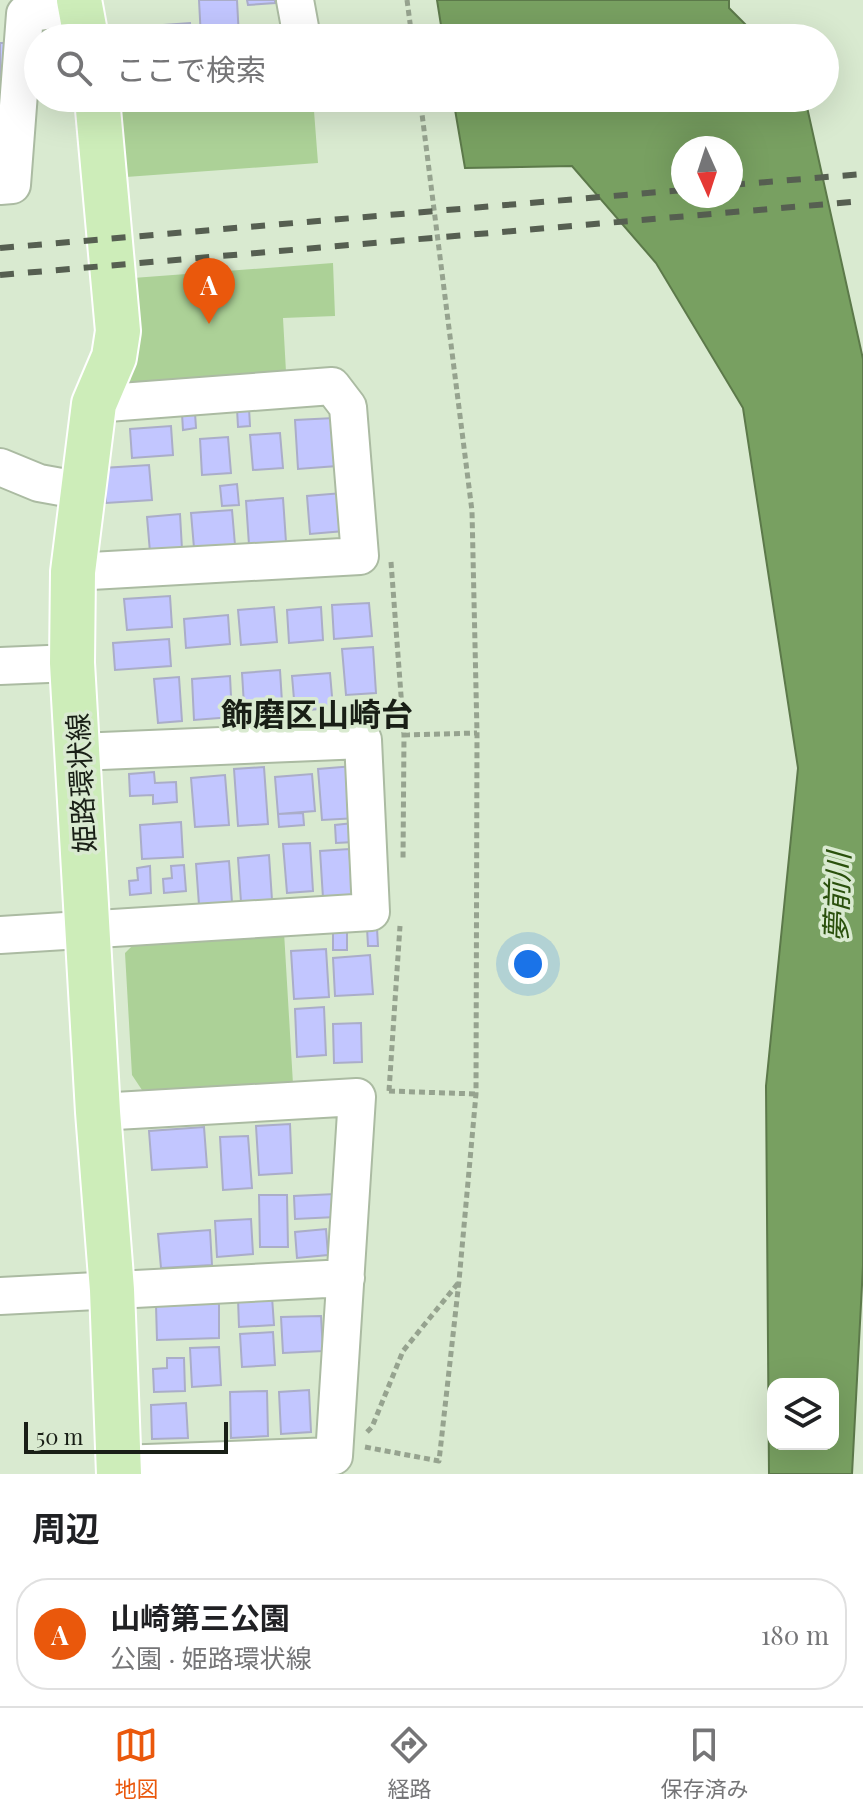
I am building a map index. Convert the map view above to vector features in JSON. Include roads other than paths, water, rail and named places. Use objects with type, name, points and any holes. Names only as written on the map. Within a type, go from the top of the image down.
[{"type":"main road","name":"姫路環状線","points":[[98,112],[118,331],[114,357],[94,404],[73,572],[72,663],[98,1112],[112,1290],[119,1469]]},
{"type":"street","points":[[295,0],[299,24]]},
{"type":"street","points":[[0,186],[12,185],[24,7],[82,15]]},
{"type":"street","points":[[73,572],[360,556],[348,407],[332,386],[94,404]]},
{"type":"street","points":[[0,467],[39,483],[83,491]]},
{"type":"street","points":[[0,666],[72,663]]},
{"type":"street","points":[[0,935],[371,912],[363,740],[78,752]]},
{"type":"street","points":[[98,1112],[357,1097],[334,1456],[119,1469]]},
{"type":"street","points":[[0,1296],[346,1278]]},
{"type":"water","points":[[437,0],[729,0],[729,8],[745,24],[441,24]]},
{"type":"water","name":"夢前川","points":[[455,112],[808,112],[863,359],[863,1266],[852,1474],[769,1474],[769,1450],[839,1450],[839,1378],[768,1378],[766,1086],[798,768],[743,408],[656,263],[572,166],[465,168]]},
{"type":"railway","points":[[743,184],[863,174]]},
{"type":"railway","points":[[0,248],[671,191]]},
{"type":"railway","points":[[0,275],[863,201]]},
{"type":"place","name":"山崎第三公園","points":[[209,324]]},
{"type":"district","name":"飾磨区山崎台","points":[[317,712]]}]
